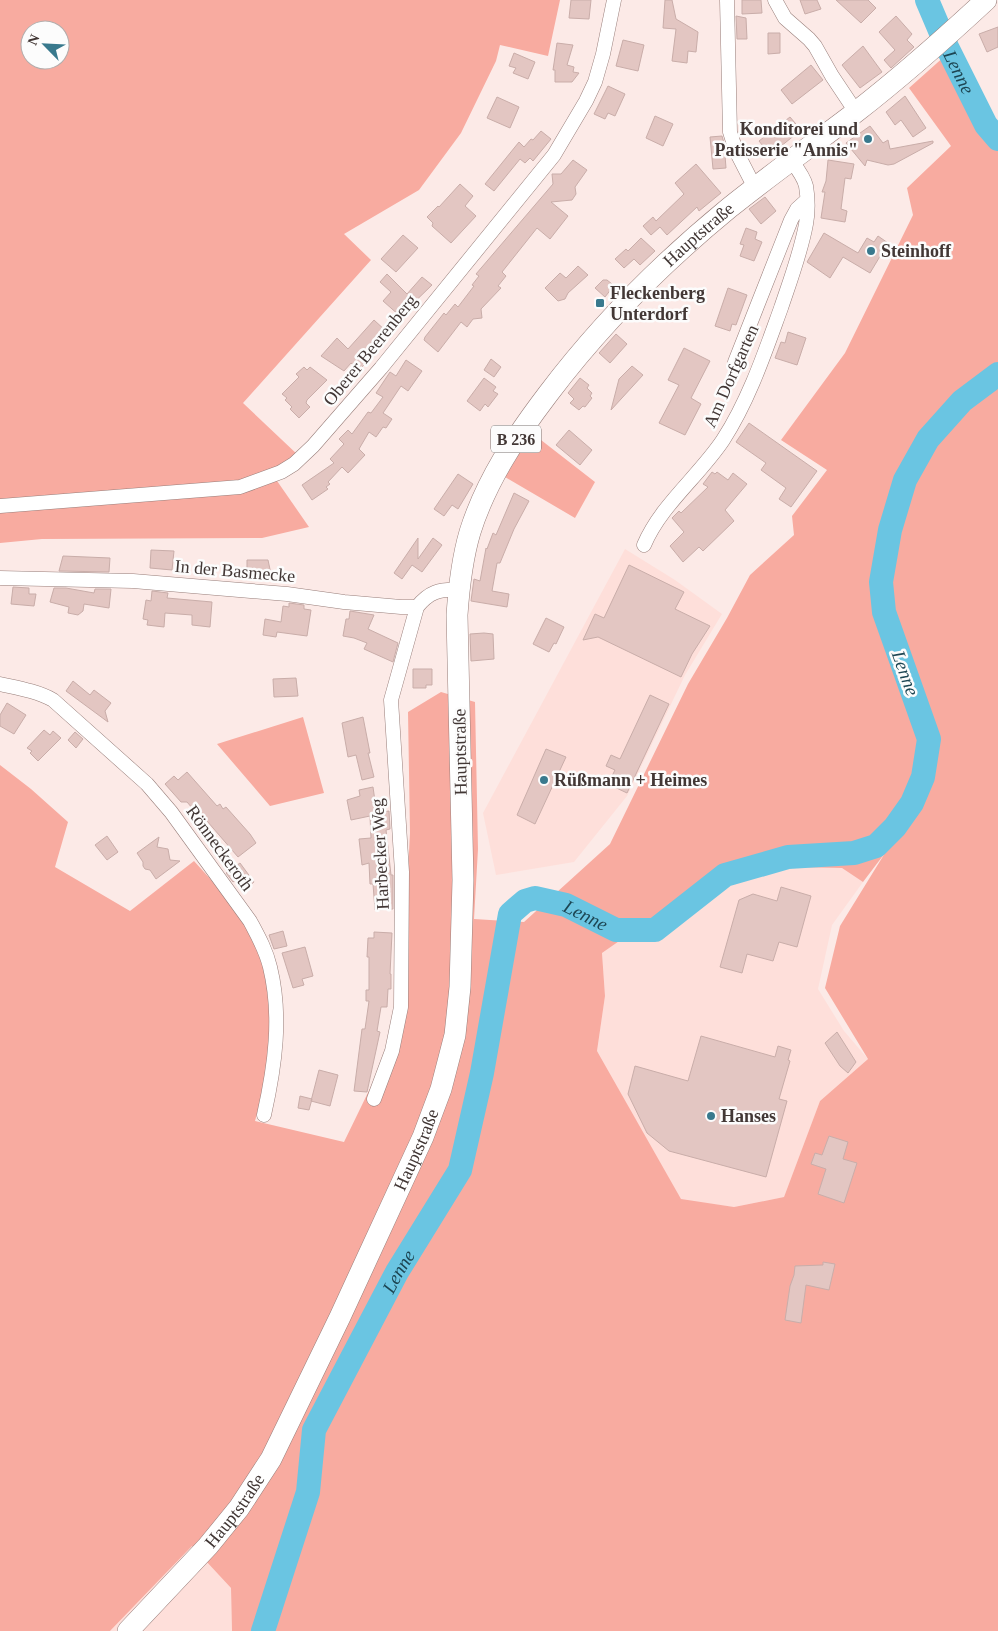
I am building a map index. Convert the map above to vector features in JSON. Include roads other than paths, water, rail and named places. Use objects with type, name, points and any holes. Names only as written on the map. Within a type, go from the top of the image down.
[{"type":"main road","name":"Hauptstraße","points":[[128,1631],[208,1546],[239,1508],[271,1459],[340,1317],[423,1137],[441,1089],[455,1035],[460,987],[463,880],[457,614],[459,590],[462,562],[470,531],[484,495],[502,460],[571,362],[613,316],[666,263],[755,188],[856,112],[923,57],[986,0]]},
{"type":"street","name":"Oberer Beerenberg","points":[[0,506],[240,487],[268,478],[294,464],[332,426],[382,368],[554,155],[586,102],[595,82],[614,0]]},
{"type":"street","points":[[728,0],[730,132],[736,151],[755,188]]},
{"type":"street","points":[[775,0],[785,18],[810,39],[856,112]]},
{"type":"street","name":"Am Dorfgarten","points":[[644,545],[652,527],[707,463],[724,439],[736,417],[771,334],[806,223],[806,186],[792,160]]},
{"type":"street","name":"Am Dorfgarten","points":[[735,362],[791,220],[797,209],[807,200]]},
{"type":"street","name":"In der Basmecke","points":[[0,578],[133,581],[287,594],[401,608],[417,607]]},
{"type":"street","points":[[417,607],[422,600],[432,593],[444,589],[459,590]]},
{"type":"street","name":"Harbecker Weg","points":[[374,1099],[392,1051],[401,1007],[402,872],[391,695],[417,607]]},
{"type":"street","name":"Rönneckeroth","points":[[0,684],[43,694],[53,700],[147,784],[172,812],[250,921],[260,939],[270,966],[277,1017],[274,1064],[264,1115]]},
{"type":"waterway","name":"Lenne","points":[[927,0],[947,47],[986,125],[998,139]]},
{"type":"waterway","name":"Lenne","points":[[263,1631],[308,1492],[314,1430],[397,1272],[460,1170],[482,1073],[510,914],[525,901],[535,898],[566,905],[616,930],[655,930],[725,875],[788,857],[854,853],[876,846],[895,827],[912,803],[923,777],[929,739],[884,612],[881,582],[890,530],[905,480],[928,439],[962,401],[998,374]]},
{"type":"place","name":"Konditorei und Patisserie \"Annis\"","points":[[868,139]]},
{"type":"place","name":"Steinhoff","points":[[871,251]]},
{"type":"place","name":"Fleckenberg Unterdorf","points":[[600,303]]},
{"type":"place","name":"Rüßmann + Heimes","points":[[544,780]]},
{"type":"place","name":"Hanses","points":[[711,1116]]}]
